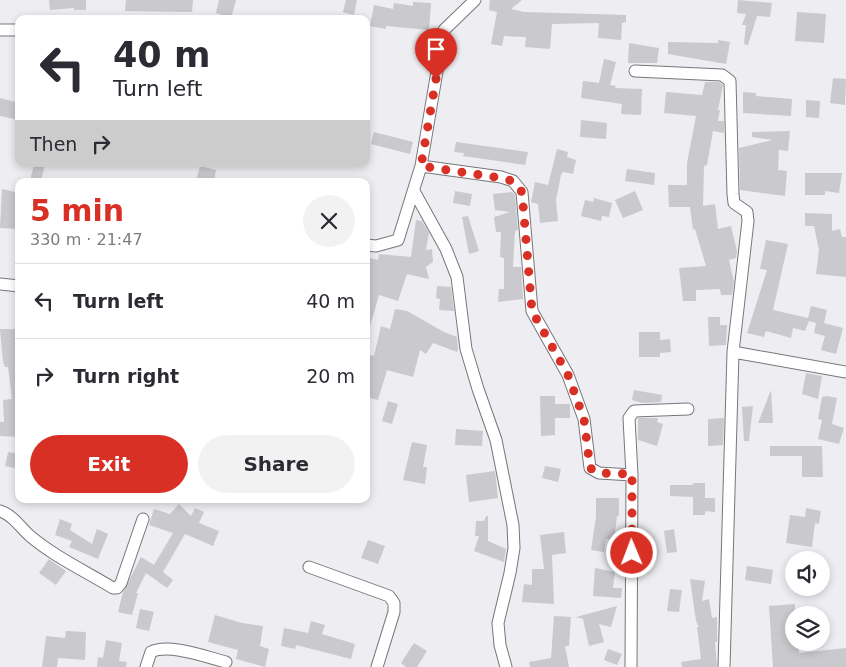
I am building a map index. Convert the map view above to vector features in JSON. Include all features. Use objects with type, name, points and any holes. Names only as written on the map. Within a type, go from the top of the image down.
[{"type":"street","points":[[370,245],[376,246],[398,240],[421,166],[444,30],[475,0]]},
{"type":"street","points":[[0,30],[15,30]]},
{"type":"street","points":[[635,72],[722,75],[730,81],[734,203],[747,212],[748,221],[733,352],[724,667]]},
{"type":"street","points":[[421,166],[501,178],[512,181],[522,192],[532,311],[568,375],[584,419],[590,468],[598,473],[632,474]]},
{"type":"street","points":[[414,193],[446,249],[457,277],[466,349],[496,440],[513,525],[514,548],[498,623],[506,667]]},
{"type":"street","points":[[0,284],[15,286]]},
{"type":"street","points":[[733,352],[846,372]]},
{"type":"street","points":[[631,667],[632,474],[629,418],[634,411],[688,409]]},
{"type":"street","points":[[0,511],[10,516],[30,536],[71,564],[117,588],[121,583],[143,519]]},
{"type":"street","points":[[309,567],[389,596],[394,603],[394,612],[377,667]]},
{"type":"street","points":[[146,667],[151,652],[158,649],[168,649],[226,662]]},
{"type":"building","points":[[49,0],[86,0],[86,10],[74,10],[74,8],[50,10]]},
{"type":"building","points":[[126,0],[193,0],[192,12],[125,11]]},
{"type":"building","points":[[219,0],[236,0],[232,15],[216,13]]},
{"type":"building","points":[[346,0],[357,0],[354,15],[343,12]]},
{"type":"building","points":[[490,0],[522,0],[511,9],[524,12],[626,15],[626,22],[622,23],[621,40],[598,38],[599,23],[552,24],[550,49],[525,47],[526,37],[504,36],[502,46],[491,44],[497,12],[489,10]]},
{"type":"building","points":[[738,0],[772,3],[770,17],[757,16],[748,45],[744,44],[746,25],[742,25],[746,14],[737,13]]},
{"type":"building","points":[[413,2],[431,3],[429,30],[386,26],[386,29],[370,26],[374,5],[393,9],[394,3],[413,6]]},
{"type":"building","points":[[797,12],[826,14],[824,43],[795,41]]},
{"type":"building","points":[[718,40],[730,42],[726,64],[668,54],[668,42],[718,43]]},
{"type":"building","points":[[629,43],[659,48],[657,63],[628,63]]},
{"type":"building","points":[[604,59],[616,62],[610,85],[616,86],[615,88],[642,89],[641,115],[621,114],[622,104],[581,98],[583,81],[599,83]]},
{"type":"building","points":[[833,78],[846,79],[845,105],[830,103]]},
{"type":"building","points":[[705,82],[719,82],[723,85],[718,110],[720,110],[718,121],[724,121],[724,133],[713,131],[707,165],[704,166],[703,206],[715,204],[718,229],[731,226],[737,251],[736,258],[729,260],[734,282],[732,295],[721,295],[720,289],[696,290],[696,301],[683,301],[679,268],[706,266],[695,229],[693,230],[690,207],[669,207],[668,185],[687,185],[687,163],[696,116],[664,113],[666,92],[702,95]]},
{"type":"building","points":[[743,92],[756,93],[756,96],[792,99],[791,116],[743,113]]},
{"type":"building","points":[[0,98],[15,102],[15,119],[0,116]]},
{"type":"building","points":[[806,100],[820,101],[819,118],[806,117]]},
{"type":"building","points":[[581,120],[607,123],[606,139],[580,137]]},
{"type":"building","points":[[790,131],[788,151],[779,150],[778,170],[787,171],[785,196],[740,190],[739,148],[773,140],[752,137],[752,132]]},
{"type":"building","points":[[374,132],[413,142],[410,154],[371,144]]},
{"type":"building","points":[[456,142],[528,152],[525,165],[463,156],[464,153],[454,152]]},
{"type":"building","points":[[557,149],[568,152],[567,157],[576,160],[573,174],[563,172],[561,175],[556,200],[558,221],[540,223],[538,204],[531,202],[535,182],[548,185]]},
{"type":"building","points":[[33,167],[44,167],[42,178],[31,178]]},
{"type":"building","points":[[200,167],[216,170],[215,178],[197,178]]},
{"type":"building","points":[[627,169],[655,173],[654,185],[625,181]]},
{"type":"building","points":[[805,173],[842,173],[839,193],[825,191],[825,195],[805,195]]},
{"type":"building","points":[[2,189],[15,192],[15,229],[0,228]]},
{"type":"building","points":[[455,191],[472,194],[470,206],[453,203]]},
{"type":"building","points":[[635,191],[643,210],[623,218],[615,200]]},
{"type":"building","points":[[512,192],[515,195],[518,230],[515,231],[513,267],[521,267],[523,299],[498,302],[499,289],[504,289],[504,258],[500,257],[501,232],[496,232],[494,217],[510,212],[495,210],[493,194]]},
{"type":"building","points":[[594,198],[612,203],[609,217],[602,216],[601,221],[581,216],[585,200],[593,202]]},
{"type":"building","points":[[805,213],[832,214],[832,231],[840,229],[842,237],[846,237],[846,277],[816,274],[819,250],[814,226],[805,226]]},
{"type":"building","points":[[468,216],[479,251],[469,254],[462,217]]},
{"type":"building","points":[[416,220],[422,221],[429,233],[426,250],[432,249],[433,262],[426,267],[429,279],[407,274],[398,301],[379,295],[370,326],[370,258],[378,260],[379,254],[411,257]]},
{"type":"building","points":[[766,240],[788,244],[773,310],[808,318],[811,306],[827,310],[824,323],[843,328],[836,354],[821,350],[825,336],[814,333],[816,323],[809,321],[805,331],[793,328],[791,338],[766,331],[764,337],[747,333],[767,270],[760,269]]},
{"type":"building","points":[[437,286],[451,287],[454,311],[439,310],[440,299],[436,298]]},
{"type":"building","points":[[395,309],[407,311],[444,332],[457,337],[458,349],[457,352],[433,343],[426,354],[420,350],[413,377],[387,370],[378,400],[370,398],[370,355],[374,356],[381,326],[390,329]]},
{"type":"building","points":[[708,317],[720,317],[720,325],[727,325],[726,345],[709,346]]},
{"type":"building","points":[[0,329],[15,329],[15,437],[0,436],[0,422],[4,422],[3,400],[12,399],[8,367],[5,367]]},
{"type":"building","points":[[639,332],[660,332],[660,340],[670,339],[671,352],[660,353],[660,357],[639,357]]},
{"type":"building","points":[[806,373],[822,376],[818,399],[802,394]]},
{"type":"building","points":[[634,390],[662,395],[661,402],[642,403],[632,400]]},
{"type":"building","points":[[771,390],[773,423],[758,423]]},
{"type":"building","points":[[540,396],[555,396],[555,404],[570,404],[570,418],[555,418],[555,435],[541,436]]},
{"type":"building","points":[[822,397],[837,398],[832,424],[844,428],[839,444],[818,439],[822,420],[818,419]]},
{"type":"building","points":[[388,401],[398,404],[392,424],[382,421]]},
{"type":"building","points":[[753,406],[749,441],[744,441],[742,407]]},
{"type":"building","points":[[638,418],[658,418],[657,422],[663,424],[657,446],[638,440]]},
{"type":"building","points":[[724,418],[723,445],[708,446],[708,419]]},
{"type":"building","points":[[456,429],[483,431],[482,446],[455,445]]},
{"type":"building","points":[[412,442],[427,445],[423,467],[427,467],[425,484],[403,480]]},
{"type":"building","points":[[770,446],[822,446],[823,477],[802,477],[802,456],[770,456]]},
{"type":"building","points":[[8,452],[15,453],[15,468],[5,466]]},
{"type":"building","points":[[545,466],[561,469],[558,482],[542,478]]},
{"type":"building","points":[[495,471],[498,498],[469,502],[466,475]]},
{"type":"building","points":[[693,483],[705,483],[705,498],[715,498],[715,512],[705,511],[705,515],[693,515],[693,497],[670,496],[670,485],[693,485]]},
{"type":"building","points":[[596,498],[619,498],[619,516],[617,516],[614,540],[606,539],[604,552],[591,550],[596,517]]},
{"type":"building","points":[[179,504],[191,516],[195,508],[204,512],[199,523],[219,531],[213,546],[185,534],[163,572],[173,580],[167,588],[146,573],[136,593],[138,593],[132,615],[118,612],[123,592],[141,557],[154,565],[173,533],[149,525],[154,509],[170,514]]},
{"type":"building","points":[[806,508],[821,511],[819,524],[815,523],[812,547],[786,543],[790,515],[805,517]]},
{"type":"building","points":[[486,516],[488,516],[488,541],[506,549],[504,562],[474,551],[479,536],[475,536],[476,521],[484,521]]},
{"type":"building","points":[[60,519],[72,524],[70,530],[92,544],[97,529],[108,534],[98,559],[69,547],[72,541],[55,535]]},
{"type":"building","points":[[674,529],[677,552],[667,553],[664,531]]},
{"type":"building","points":[[564,532],[566,553],[552,555],[554,604],[522,602],[524,584],[532,585],[532,569],[544,569],[540,535]]},
{"type":"building","points":[[368,540],[385,546],[378,564],[361,558]]},
{"type":"building","points":[[49,559],[66,571],[56,585],[39,573]]},
{"type":"building","points":[[747,566],[773,570],[771,584],[745,580]]},
{"type":"building","points":[[595,568],[615,572],[613,588],[622,588],[621,598],[593,596]]},
{"type":"building","points":[[690,579],[705,581],[702,601],[709,599],[712,618],[717,617],[717,642],[715,642],[717,667],[682,667],[681,662],[701,659],[697,627],[699,627],[696,621]]},
{"type":"building","points":[[670,589],[682,590],[679,612],[667,611]]},
{"type":"building","points":[[795,604],[795,606],[785,606],[785,651],[799,651],[799,653],[846,648],[846,667],[773,667],[769,606]]},
{"type":"building","points":[[617,606],[611,627],[599,624],[604,642],[589,646],[583,619],[576,617]]},
{"type":"building","points":[[140,609],[154,612],[149,631],[136,628]]},
{"type":"building","points":[[215,615],[242,623],[263,626],[260,646],[269,649],[265,667],[236,659],[238,650],[208,642]]},
{"type":"building","points":[[554,616],[571,617],[569,646],[565,646],[569,667],[530,667],[529,662],[551,658]]},
{"type":"building","points":[[311,621],[325,625],[322,634],[355,644],[351,659],[296,645],[295,649],[281,646],[284,628],[308,633]]},
{"type":"building","points":[[66,631],[86,632],[85,660],[58,658],[57,667],[42,667],[46,636],[65,638]]},
{"type":"building","points":[[106,640],[122,643],[119,661],[127,662],[126,667],[97,667],[98,657],[103,658]]},
{"type":"building","points":[[414,643],[427,651],[417,667],[406,667],[401,663]]},
{"type":"building","points":[[608,649],[622,654],[617,665],[604,660]]},
{"type":"route","points":[[436,79],[421,166],[501,178],[512,181],[522,192],[532,311],[568,375],[584,419],[590,468],[598,473],[632,474],[632,553]]}]
